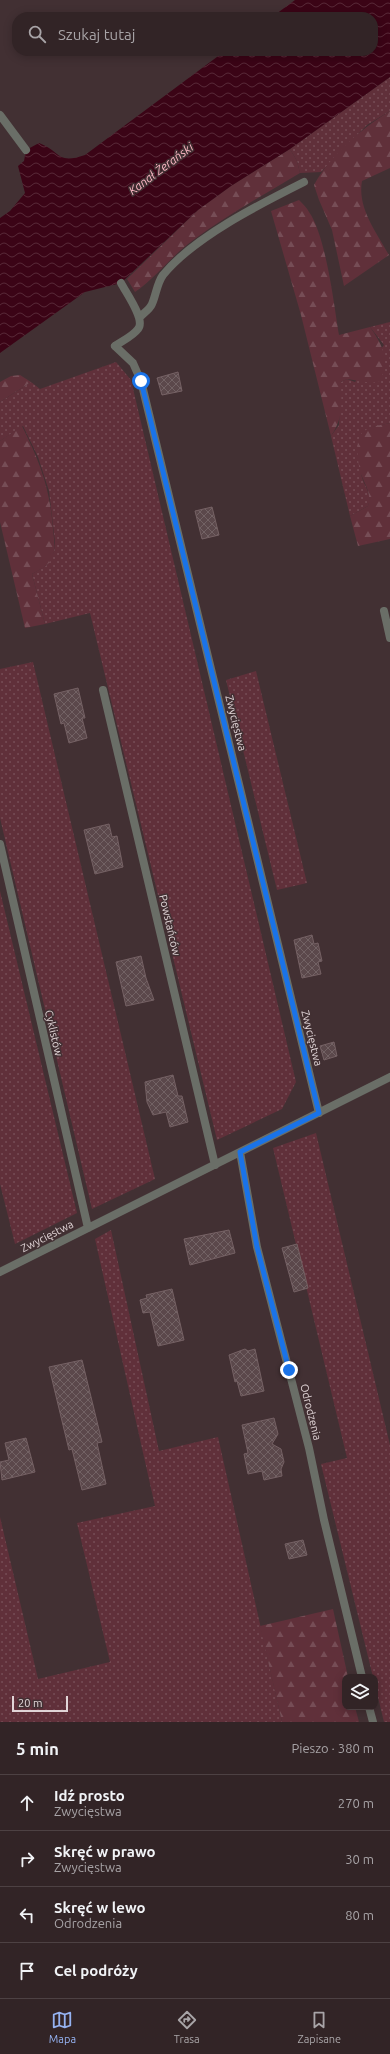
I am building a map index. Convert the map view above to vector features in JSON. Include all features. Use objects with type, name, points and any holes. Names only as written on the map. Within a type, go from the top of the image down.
[{"type":"street","points":[[0,115],[26,150]]},
{"type":"street","points":[[121,283],[140,318],[152,305],[162,276],[179,259],[250,210],[304,182]]},
{"type":"street","name":"Zwycięstwa","points":[[140,318],[141,325],[138,330],[115,346],[133,364],[141,381],[319,1113]]},
{"type":"street","points":[[384,611],[390,638]]},
{"type":"street","name":"Powstańców","points":[[103,690],[215,1165]]},
{"type":"street","name":"Cyklistów","points":[[0,844],[88,1228]]},
{"type":"street","name":"Zwycięstwa","points":[[0,1272],[390,1077]]},
{"type":"street","name":"Odrodzenia","points":[[240,1152],[257,1247],[309,1448],[324,1520],[361,1674]]},
{"type":"street","points":[[370,1710],[373,1722]]},
{"type":"green space","points":[[390,77],[390,111],[367,125],[321,172],[300,173],[297,161],[290,149]]},
{"type":"green space","points":[[390,111],[390,168],[362,181],[361,191],[362,201],[369,220],[389,255],[344,286],[332,230],[314,185],[329,163],[348,143],[368,126]]},
{"type":"green space","points":[[290,149],[297,161],[300,173],[231,214],[192,241],[135,292],[127,279],[198,210],[231,186]]},
{"type":"green space","points":[[299,200],[308,210],[320,237],[332,289],[339,335],[370,327],[382,347],[385,360],[383,374],[380,381],[372,383],[347,379],[341,382],[340,416],[331,436],[301,315],[271,211]]},
{"type":"green space","points":[[390,322],[390,423],[373,427],[361,470],[362,478],[369,493],[368,506],[350,516],[331,436],[339,425],[341,382],[347,379],[355,382],[384,345],[370,327]]},
{"type":"green space","points":[[116,362],[131,380],[296,1082],[282,1109],[217,1140],[90,613],[45,624],[32,574],[47,565],[54,552],[55,542],[49,491],[38,457],[23,426],[0,441],[0,402],[31,382],[40,389]]},
{"type":"green space","points":[[20,375],[31,382],[0,402],[0,382],[11,376]]},
{"type":"green space","points":[[390,423],[390,539],[358,546],[350,516],[368,506],[369,497],[359,464],[358,440],[360,435],[369,428]]},
{"type":"green space","points":[[22,426],[39,464],[47,488],[52,514],[54,544],[52,559],[43,568],[32,574],[45,624],[25,628],[0,522],[0,441]]},
{"type":"green space","points":[[33,662],[155,1179],[92,1209],[0,818],[0,669]]},
{"type":"green space","points":[[256,671],[307,883],[277,890],[226,680]]},
{"type":"green space","points":[[0,891],[77,1213],[15,1244],[0,1184]]},
{"type":"green space","points":[[316,1133],[390,1445],[390,1722],[384,1722],[378,1697],[378,1674],[372,1674],[321,1464],[347,1458],[273,1148]]},
{"type":"green space","points":[[111,1230],[159,1451],[218,1437],[282,1722],[0,1722],[0,1517],[38,1679],[110,1662],[77,1523],[155,1506],[95,1239]]},
{"type":"green space","points":[[333,1609],[347,1674],[342,1674],[342,1710],[356,1710],[359,1722],[282,1722],[260,1626]]},
{"type":"water","name":"Kanał Żerański","points":[[295,0],[390,0],[390,77],[290,149],[231,186],[198,210],[121,283],[85,292],[0,353],[0,218],[10,211],[25,193],[18,166],[24,161],[26,150],[39,143],[64,158],[76,158],[85,155],[218,56],[378,56],[378,12],[279,12]]},
{"type":"building","points":[[178,372],[182,391],[162,395],[157,378]]},
{"type":"building","points":[[212,507],[219,535],[202,539],[195,511]]},
{"type":"building","points":[[78,688],[85,718],[82,718],[87,738],[69,743],[64,723],[61,724],[54,694]]},
{"type":"building","points":[[109,824],[112,837],[117,836],[123,867],[95,874],[84,830]]},
{"type":"building","points":[[312,935],[314,944],[318,943],[322,961],[318,962],[321,974],[302,978],[294,940]]},
{"type":"building","points":[[141,956],[146,978],[154,1000],[126,1006],[116,962]]},
{"type":"building","points":[[334,1042],[337,1056],[324,1060],[320,1046]]},
{"type":"building","points":[[173,1075],[178,1096],[182,1096],[188,1122],[170,1127],[166,1112],[153,1115],[147,1102],[145,1082]]},
{"type":"building","points":[[229,1230],[235,1253],[190,1265],[184,1239]]},
{"type":"building","points":[[297,1244],[308,1288],[294,1292],[282,1248]]},
{"type":"building","points":[[172,1289],[184,1340],[158,1346],[150,1312],[143,1313],[140,1300],[147,1298],[146,1295]]},
{"type":"building","points":[[245,1349],[248,1351],[255,1349],[264,1391],[241,1396],[237,1381],[235,1382],[229,1355]]},
{"type":"building","points":[[82,1360],[102,1442],[97,1443],[106,1484],[82,1490],[72,1449],[69,1450],[49,1367]]},
{"type":"building","points":[[274,1418],[278,1434],[272,1444],[281,1449],[284,1462],[281,1469],[282,1476],[264,1480],[262,1471],[248,1474],[244,1454],[248,1453],[242,1425]]},
{"type":"building","points":[[26,1438],[35,1472],[2,1480],[0,1462],[9,1460],[5,1443]]},
{"type":"building","points":[[303,1540],[307,1555],[289,1559],[285,1544]]},
{"type":"route","points":[[141,381],[319,1113],[240,1152],[257,1247],[289,1370]]}]
